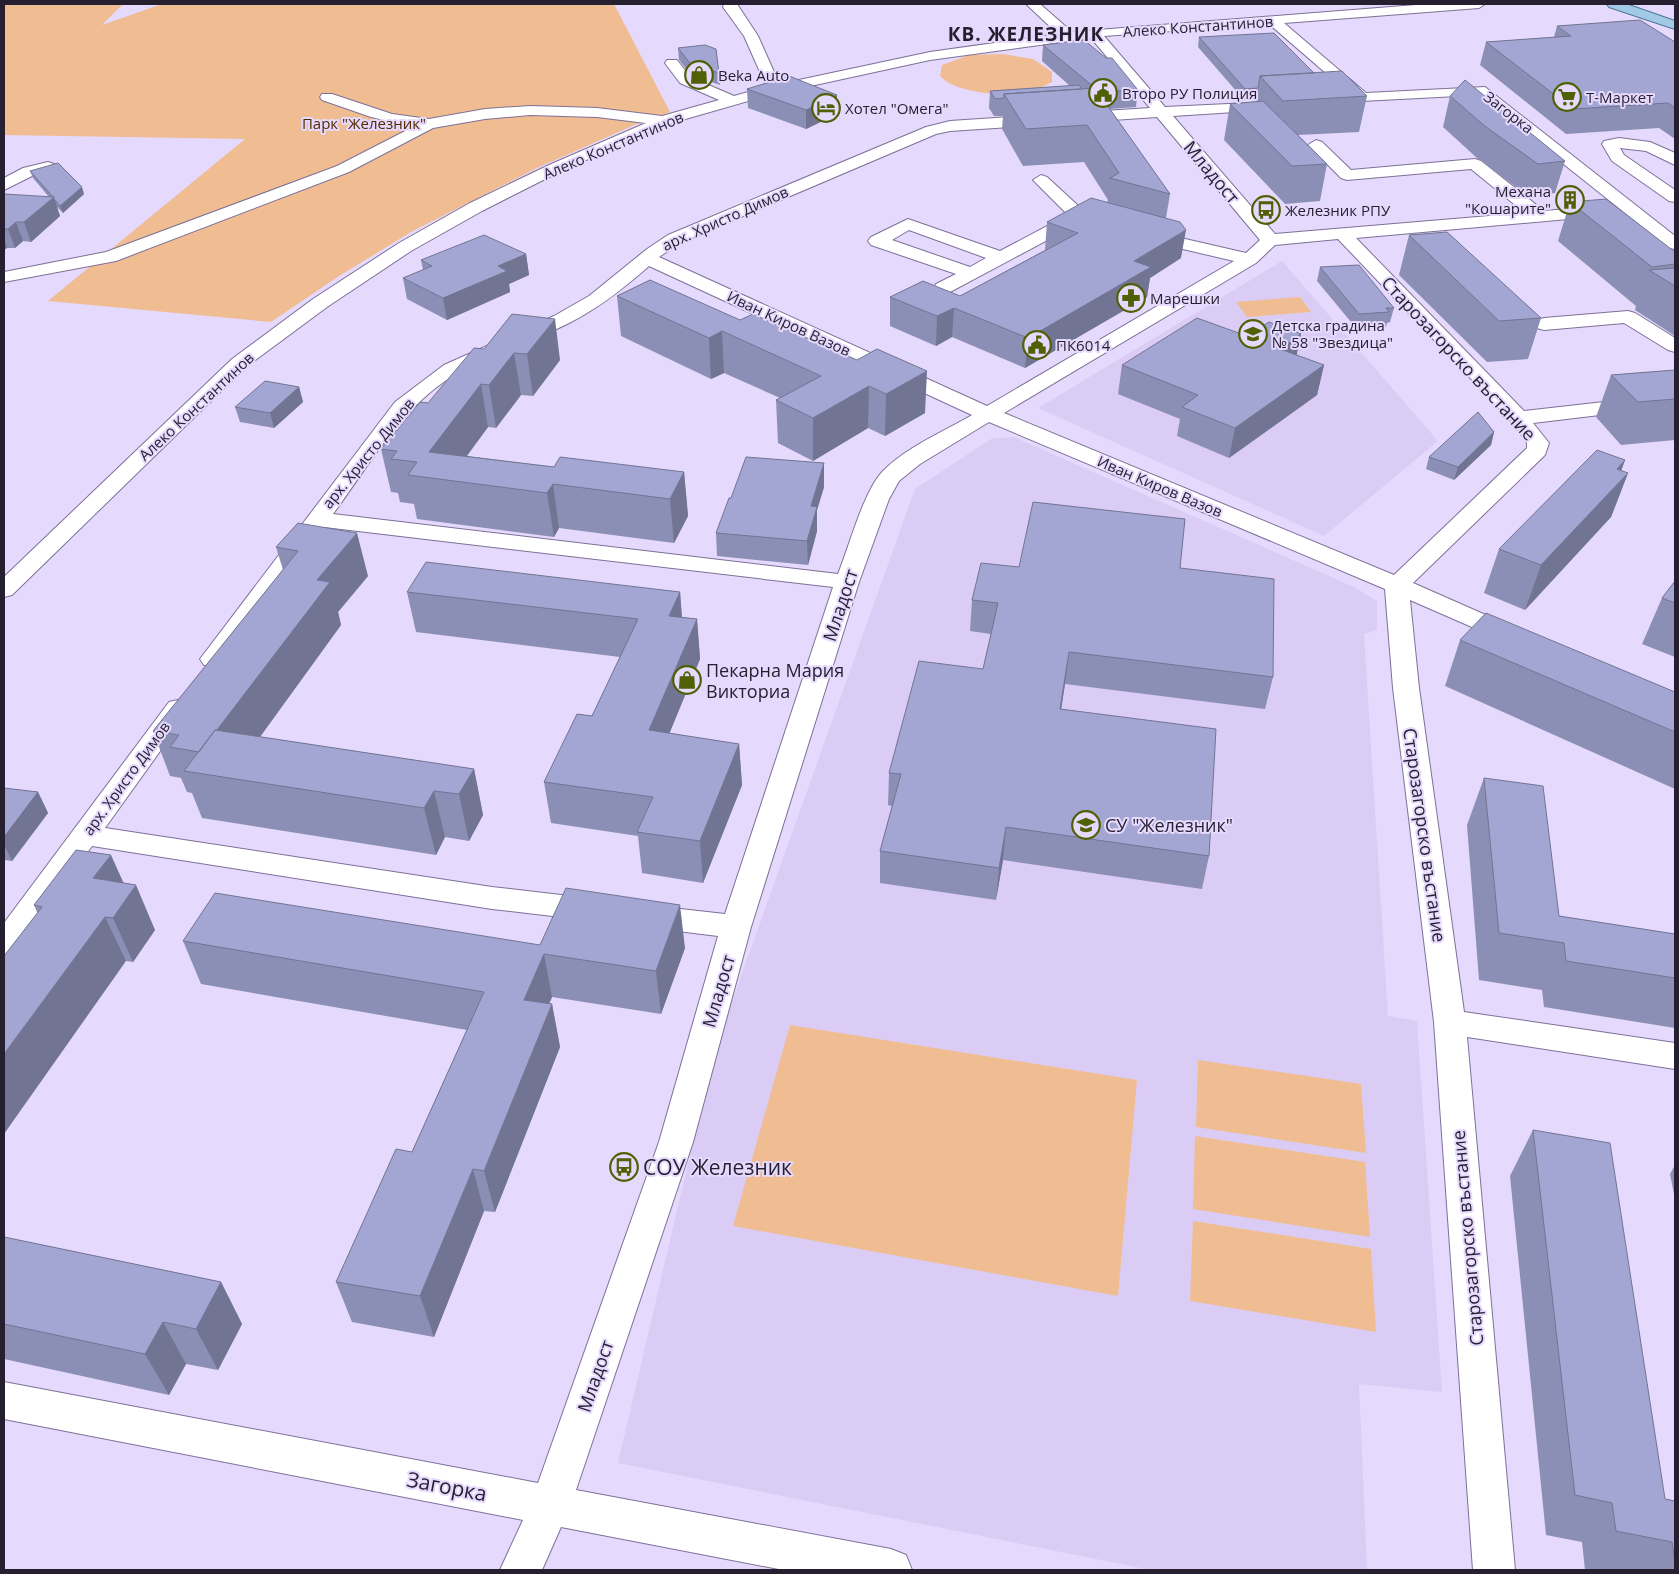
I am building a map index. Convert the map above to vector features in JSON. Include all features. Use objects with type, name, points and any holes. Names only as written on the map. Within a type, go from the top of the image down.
[{"type":"main road","points":[[1614,4],[1675,25]]},
{"type":"main road","points":[[1636,4],[1675,25]]},
{"type":"street","points":[[730,4],[730,7],[751,36],[767,72]]},
{"type":"street","points":[[1032,4],[1068,36]]},
{"type":"street","name":"Алеко Константинов","points":[[4,590],[239,363],[320,302],[405,247],[476,207],[556,168],[663,121],[731,100],[815,79],[930,56],[1068,36],[1479,4]]},
{"type":"street","points":[[1273,20],[1363,98]]},
{"type":"street","name":"Младост","points":[[521,1570],[550,1506],[676,1142],[736,927],[847,582],[878,499],[890,477],[912,460],[1250,259],[1270,240],[1094,33]]},
{"type":"street","points":[[672,63],[685,80],[731,100]]},
{"type":"street","points":[[750,77],[767,72],[815,79]]},
{"type":"street","points":[[709,90],[734,82]]},
{"type":"street","name":"Загорка","points":[[1363,98],[1480,90],[1675,244]]},
{"type":"street","points":[[326,97],[364,112],[430,124]]},
{"type":"street","points":[[1315,101],[1363,98]]},
{"type":"street","name":"арх. Христо Димов","points":[[4,945],[316,519],[402,406],[422,388],[452,369],[561,320],[596,300],[660,246],[931,130],[950,126],[1286,103]]},
{"type":"street","points":[[4,277],[110,258],[343,169],[430,124],[485,114],[563,109],[615,113],[663,121]]},
{"type":"street","points":[[1675,160],[1660,149],[1632,142],[1610,144],[1618,158],[1675,197]]},
{"type":"street","points":[[1316,145],[1347,175],[1475,164],[1540,216]]},
{"type":"street","points":[[4,185],[29,171],[48,166]]},
{"type":"street","points":[[1041,180],[1077,215],[1096,221]]},
{"type":"street","points":[[1270,240],[1631,209]]},
{"type":"street","points":[[943,288],[1077,215]]},
{"type":"street","points":[[971,273],[878,241],[908,224],[1001,257]]},
{"type":"street","points":[[1133,232],[1250,259]]},
{"type":"street","name":"Старозагорско въстание","points":[[1344,234],[1519,418],[1538,443],[1537,450],[1397,586],[1406,688],[1450,1022],[1494,1570]]},
{"type":"street","name":"Иван Киров Вазов","points":[[646,258],[990,415],[1397,586],[1532,645]]},
{"type":"street","points":[[1544,324],[1628,317],[1675,346]]},
{"type":"street","points":[[1519,418],[1675,400]]},
{"type":"street","points":[[316,519],[847,582]]},
{"type":"street","points":[[84,835],[492,898],[736,927]]},
{"type":"street","points":[[1450,1022],[1675,1056]]},
{"type":"street","name":"Загорка","points":[[4,1401],[891,1570]]},
{"type":"shaded area","name":"Детска градина № 58 \"Звездица\"","points":[[1282,261],[1438,441],[1324,536],[1038,408]]},
{"type":"shaded area","name":"СУ \"Железник\"","points":[[1014,437],[1354,587],[1377,601],[1377,630],[1364,634],[1388,1016],[1417,1021],[1442,1392],[1359,1384],[1367,1570],[1151,1570],[618,1463],[714,1052],[915,489],[991,439]]},
{"type":"green space","name":"Парк \"Железник\"","points":[[4,4],[123,4],[102,25],[162,4],[614,4],[670,112],[637,124],[539,167],[411,232],[336,278],[271,322],[48,301],[245,139],[4,135]]},
{"type":"green space","points":[[1003,54],[1033,59],[1052,72],[1052,82],[1034,91],[999,94],[971,91],[947,82],[940,76],[942,65],[969,55]]},
{"type":"green space","points":[[1300,297],[1311,312],[1247,317],[1236,302]]},
{"type":"green space","points":[[790,1025],[1137,1080],[1118,1296],[733,1226]]},
{"type":"green space","points":[[1198,1060],[1361,1084],[1366,1153],[1196,1127]]},
{"type":"green space","points":[[1195,1136],[1365,1162],[1370,1237],[1193,1209]]},
{"type":"green space","points":[[1193,1221],[1371,1249],[1376,1332],[1190,1301]]},
{"type":"building","points":[[1640,20],[1675,42],[1675,108],[1668,103],[1573,109],[1486,42],[1571,36],[1557,26]]},
{"type":"building","points":[[1274,33],[1314,73],[1260,76],[1258,88],[1245,89],[1199,37]]},
{"type":"building","points":[[1084,40],[1106,58],[1112,58],[1138,90],[1100,92],[1043,45]]},
{"type":"building","points":[[705,45],[716,49],[719,73],[690,63],[678,48]]},
{"type":"building","points":[[1342,71],[1367,96],[1283,101],[1260,76]]},
{"type":"building","points":[[789,76],[837,95],[806,110],[747,89]]},
{"type":"building","points":[[1465,80],[1565,161],[1538,164],[1486,127],[1450,96]]},
{"type":"building","points":[[1079,85],[1082,89],[1004,94],[1004,98],[995,99],[990,91]]},
{"type":"building","points":[[1095,88],[1170,194],[1110,178],[1119,173],[1087,125],[1026,129],[1004,94]]},
{"type":"building","points":[[1263,101],[1327,164],[1292,166],[1230,104]]},
{"type":"building","points":[[58,163],[82,187],[60,206],[30,171]]},
{"type":"building","points":[[4,194],[54,197],[24,222],[16,222],[8,229],[4,229]]},
{"type":"building","points":[[1091,198],[1180,222],[1186,230],[1134,261],[1151,267],[1028,338],[954,308],[937,316],[890,297],[923,281],[960,296],[1078,233],[1047,222]]},
{"type":"building","points":[[1606,199],[1675,252],[1675,264],[1652,267],[1570,202]]},
{"type":"building","points":[[1447,232],[1541,318],[1499,321],[1409,235]]},
{"type":"building","points":[[484,235],[526,254],[498,266],[507,271],[443,298],[403,278],[432,266],[421,260]]},
{"type":"building","points":[[1359,265],[1394,308],[1386,308],[1389,312],[1359,314],[1320,267]]},
{"type":"building","points":[[1675,268],[1675,286],[1649,270]]},
{"type":"building","points":[[650,280],[740,320],[753,314],[857,360],[877,349],[927,371],[886,394],[869,386],[813,418],[776,400],[821,376],[722,331],[709,338],[617,296]]},
{"type":"building","points":[[512,314],[555,319],[527,354],[514,353],[489,385],[481,384],[429,452],[554,467],[560,457],[684,472],[670,499],[553,484],[547,493],[408,475],[417,462],[391,459],[397,451],[381,449],[420,402],[428,403],[474,348],[484,349]]},
{"type":"building","points":[[1197,318],[1247,336],[1269,322],[1301,334],[1280,349],[1324,365],[1235,428],[1182,407],[1198,395],[1122,365]]},
{"type":"building","points":[[1675,370],[1675,399],[1638,402],[1611,375]]},
{"type":"building","points":[[265,381],[299,387],[270,413],[235,407]]},
{"type":"building","points":[[1478,412],[1494,432],[1458,467],[1429,457]]},
{"type":"building","points":[[1597,450],[1625,460],[1617,469],[1628,473],[1541,565],[1499,549]]},
{"type":"building","points":[[746,457],[824,463],[811,506],[817,507],[807,541],[716,533]]},
{"type":"building","points":[[1033,502],[1185,519],[1180,568],[1274,579],[1273,677],[1069,652],[1060,709],[1216,729],[1209,856],[1006,827],[999,868],[880,851],[901,774],[889,773],[919,661],[983,669],[998,603],[972,600],[981,563],[1019,567]]},
{"type":"building","points":[[298,523],[357,533],[317,580],[330,582],[199,752],[170,747],[179,735],[153,731],[298,551],[276,547]]},
{"type":"building","points":[[426,562],[680,592],[669,616],[697,619],[649,730],[739,744],[700,841],[637,832],[653,797],[544,782],[577,714],[592,716],[638,619],[407,592]]},
{"type":"building","points":[[1675,581],[1675,603],[1662,598]]},
{"type":"building","points":[[1486,613],[1675,692],[1675,732],[1460,640]]},
{"type":"building","points":[[215,730],[474,769],[459,794],[434,791],[424,808],[184,771]]},
{"type":"building","points":[[1484,778],[1543,786],[1559,916],[1675,934],[1675,978],[1566,961],[1564,943],[1499,933]]},
{"type":"building","points":[[4,788],[38,792],[4,837]]},
{"type":"building","points":[[76,850],[111,855],[93,878],[136,885],[113,918],[105,917],[4,1054],[4,956],[42,907],[34,905]]},
{"type":"building","points":[[566,888],[680,905],[656,971],[544,954],[524,1000],[552,1004],[484,1171],[473,1169],[420,1296],[336,1282],[396,1149],[412,1152],[484,992],[183,941],[215,893],[540,945]]},
{"type":"building","points":[[1533,1130],[1610,1143],[1665,1499],[1675,1501],[1675,1562],[1672,1542],[1616,1531],[1612,1503],[1575,1495]]},
{"type":"building","points":[[4,1237],[221,1282],[196,1329],[163,1322],[145,1354],[4,1324]]},
{"type":"place","name":"Beka Auto","points":[[699,75]]},
{"type":"place","name":"Второ РУ Полиция","points":[[1103,93]]},
{"type":"place","name":"Т-Маркет","points":[[1567,97]]},
{"type":"place","name":"Хотел \"Омега\"","points":[[826,108]]},
{"type":"place","name":"Механа \"Кошарите\"","points":[[1570,200]]},
{"type":"place","name":"Железник РПУ","points":[[1266,210]]},
{"type":"place","name":"Марешки","points":[[1131,298]]},
{"type":"place","name":"Детска градина № 58 \"Звездица\"","points":[[1253,334]]},
{"type":"place","name":"ПК6014","points":[[1037,345]]},
{"type":"place","name":"Пекарна Мария Викториа","points":[[687,680]]},
{"type":"place","name":"СУ \"Железник\"","points":[[1086,825]]},
{"type":"place","name":"СОУ Железник","points":[[624,1167]]},
{"type":"district","name":"КВ. ЖЕЛЕЗНИК","points":[[1026,34]]}]
